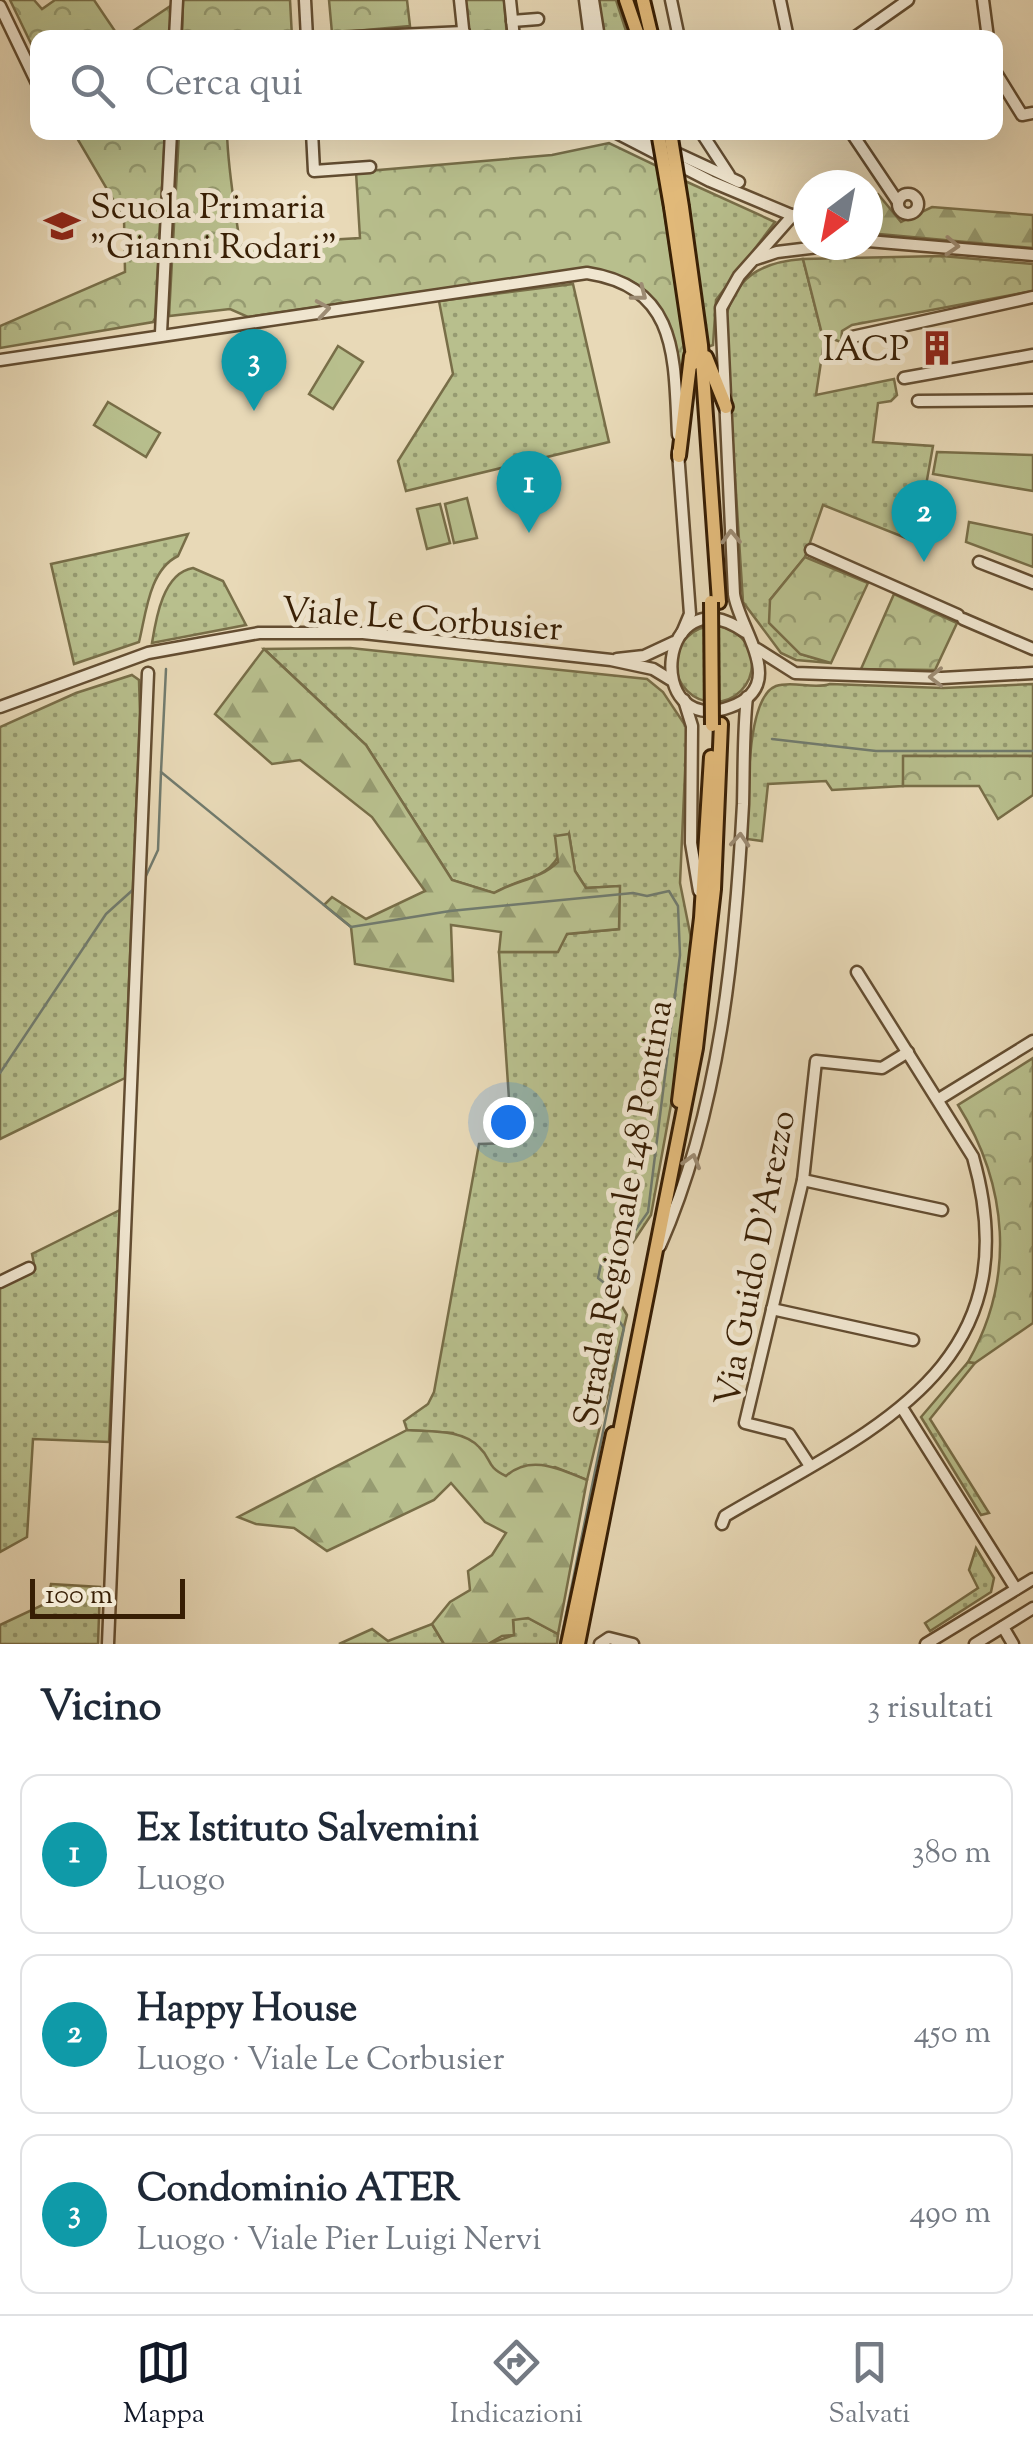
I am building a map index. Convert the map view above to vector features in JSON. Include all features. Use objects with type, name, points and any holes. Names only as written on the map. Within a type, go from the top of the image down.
[{"type":"main road","points":[[629,0],[638,30]]},
{"type":"main road","points":[[646,0],[653,30]]},
{"type":"main road","name":"Strada Regionale 148 Pontina","points":[[660,140],[676,207]]},
{"type":"main road","name":"Strada Regionale 148 Pontina","points":[[578,1644],[696,1048],[714,890],[715,602],[696,342],[676,207],[671,140]]},
{"type":"main road","points":[[696,342],[726,407]]},
{"type":"main road","points":[[679,456],[696,342]]},
{"type":"main road","name":"Strada Regionale 148 Pontina","points":[[568,1644],[672,1149],[701,918],[716,725]]},
{"type":"street","points":[[175,30],[177,0]]},
{"type":"street","points":[[305,0],[307,30]]},
{"type":"street","points":[[460,0],[463,30]]},
{"type":"street","points":[[510,0],[513,30]]},
{"type":"street","points":[[585,0],[589,30]]},
{"type":"street","points":[[594,0],[598,30]]},
{"type":"street","points":[[671,0],[677,30]]},
{"type":"street","points":[[780,0],[786,30]]},
{"type":"street","points":[[865,30],[908,0]]},
{"type":"street","points":[[983,0],[987,30]]},
{"type":"street","points":[[0,6],[30,68]]},
{"type":"street","points":[[512,21],[538,18]]},
{"type":"street","points":[[1003,84],[1022,115],[1033,114]]},
{"type":"street","points":[[162,333],[171,140]]},
{"type":"street","points":[[312,140],[314,171],[370,167]]},
{"type":"street","points":[[631,140],[710,181],[753,195],[792,216],[750,262],[721,308],[734,594],[745,632],[757,650],[795,673],[942,678],[1032,671]]},
{"type":"street","points":[[648,140],[739,182]]},
{"type":"street","points":[[706,140],[718,162],[753,195]]},
{"type":"street","points":[[856,140],[898,202]]},
{"type":"street","points":[[883,242],[1033,255]]},
{"type":"street","points":[[750,262],[793,250]]},
{"type":"street","points":[[0,360],[565,274],[612,276],[646,296],[665,328],[675,384],[690,614],[670,655],[671,681],[684,699],[692,726],[691,843],[701,918]]},
{"type":"street","points":[[852,337],[1033,298]]},
{"type":"street","points":[[904,378],[1033,355]]},
{"type":"street","points":[[918,401],[1033,400]]},
{"type":"street","points":[[811,550],[1029,647],[1033,658]]},
{"type":"street","points":[[979,562],[1033,583]]},
{"type":"street","points":[[678,638],[706,620],[734,624],[745,632]]},
{"type":"street","name":"Viale Le Corbusier","points":[[0,707],[148,653],[259,634],[363,633],[611,660],[653,670],[671,681]]},
{"type":"street","name":"Viale Le Corbusier","points":[[611,660],[644,656],[678,638]]},
{"type":"street","points":[[658,1252],[700,1133],[722,1014],[737,877],[748,696],[758,676],[757,650]]},
{"type":"street","points":[[108,1644],[122,1138],[140,877],[148,673]]},
{"type":"street","points":[[684,699],[716,710],[748,696]]},
{"type":"street","points":[[722,1524],[725,1516],[904,1411],[942,1380],[977,1322],[990,1269],[992,1242],[984,1185],[973,1157],[856,972]]},
{"type":"street","points":[[939,1099],[1033,1041]]},
{"type":"street","name":"Via Guido D'Arezzo","points":[[810,1466],[789,1434],[746,1423],[803,1180],[816,1062],[882,1068],[908,1052]]},
{"type":"street","points":[[803,1180],[942,1210]]},
{"type":"street","points":[[0,1282],[29,1268]]},
{"type":"street","points":[[772,1309],[913,1340]]},
{"type":"street","points":[[904,1411],[1016,1590]]},
{"type":"street","points":[[926,1644],[946,1639],[1033,1578]]},
{"type":"street","points":[[975,1644],[1033,1608]]},
{"type":"street","points":[[1003,1627],[1013,1644]]},
{"type":"street","points":[[600,1644],[613,1638],[634,1644]]},
{"type":"green space","points":[[10,0],[34,0],[42,9],[55,0],[94,0],[114,30],[30,30],[30,41]]},
{"type":"green space","points":[[183,0],[290,0],[292,30],[182,30]]},
{"type":"green space","points":[[329,0],[407,0],[410,26],[332,30]]},
{"type":"green space","points":[[464,0],[504,0],[506,30],[467,30]]},
{"type":"green space","points":[[595,0],[616,0],[626,30],[600,30]]},
{"type":"green space","points":[[172,5],[170,30],[134,30]]},
{"type":"green space","points":[[78,140],[165,140],[153,322],[0,348],[0,326],[125,272],[124,218]]},
{"type":"green space","points":[[179,140],[228,140],[240,245],[360,238],[356,172],[552,155],[609,143],[657,166],[686,353],[681,420],[673,342],[656,302],[640,287],[617,275],[587,268],[248,317],[230,309],[169,316]]},
{"type":"green space","points":[[685,181],[775,222],[716,300],[713,345],[707,347]]},
{"type":"green space","points":[[883,200],[901,222],[932,207],[1033,215],[1033,248],[883,234]]},
{"type":"green space","points":[[942,256],[1033,264],[1033,291],[852,325],[842,331],[841,342],[830,338],[824,342],[803,260]]},
{"type":"green space","points":[[803,260],[824,342],[816,395],[894,379],[897,395],[891,401],[878,403],[873,442],[933,446],[916,542],[823,505],[805,557],[770,600],[800,654],[831,663],[796,660],[781,653],[743,602],[725,321],[743,283],[762,268]]},
{"type":"green space","points":[[573,284],[609,442],[406,491],[398,461],[453,374],[439,301]]},
{"type":"green space","points":[[338,346],[363,362],[333,409],[309,394]]},
{"type":"green space","points":[[108,402],[160,433],[146,457],[94,425]]},
{"type":"green space","points":[[937,452],[1033,455],[1033,491],[933,474]]},
{"type":"green space","points":[[467,498],[477,538],[454,543],[445,504]]},
{"type":"green space","points":[[440,504],[450,543],[427,549],[417,509]]},
{"type":"green space","points":[[969,522],[1033,535],[1033,567],[966,542]]},
{"type":"green space","points":[[188,534],[178,556],[155,582],[139,642],[74,664],[51,564]]},
{"type":"green space","points":[[805,557],[868,583],[831,663],[800,654],[769,623],[770,600]]},
{"type":"green space","points":[[193,568],[223,581],[246,625],[152,643],[168,587]]},
{"type":"green space","points":[[894,594],[957,623],[935,670],[861,669]]},
{"type":"green space","points":[[714,626],[741,637],[752,664],[741,691],[714,702],[687,691],[676,664],[687,637]]},
{"type":"green space","points":[[350,648],[647,679],[663,692],[687,728],[680,883],[692,943],[674,1088],[651,1215],[620,1262],[616,1280],[616,1296],[627,1315],[587,1480],[555,1467],[507,1477],[491,1469],[453,1433],[407,1430],[404,1421],[428,1404],[434,1392],[479,1144],[512,1143],[499,952],[557,952],[567,934],[619,929],[619,886],[586,888],[575,871],[569,834],[548,869],[494,893],[452,880],[366,745],[264,649]]},
{"type":"green space","points":[[264,649],[366,745],[452,880],[494,893],[551,868],[558,862],[555,836],[569,834],[575,871],[586,888],[620,886],[619,929],[567,934],[558,952],[499,952],[501,932],[451,925],[453,981],[355,964],[351,927],[324,905],[332,897],[366,919],[425,891],[372,817],[300,760],[272,764],[215,714]]},
{"type":"green space","points":[[132,675],[139,680],[140,714],[125,1078],[0,1139],[0,727],[76,693]]},
{"type":"green space","points":[[783,684],[943,688],[1033,684],[1033,756],[904,756],[903,786],[832,790],[826,781],[768,784],[762,841],[747,839],[753,731],[766,695]]},
{"type":"green space","points":[[903,756],[1033,756],[1033,795],[998,819],[979,786],[903,786]]},
{"type":"green space","points":[[1033,1058],[1033,1323],[975,1363],[968,1362],[994,1298],[1000,1232],[987,1167],[958,1105]]},
{"type":"green space","points":[[120,1210],[109,1442],[33,1439],[27,1537],[0,1552],[0,1287],[35,1269],[32,1254]]},
{"type":"green space","points":[[968,1362],[975,1363],[930,1419],[989,1513],[981,1515],[921,1417]]},
{"type":"green space","points":[[407,1430],[464,1437],[506,1476],[535,1465],[587,1480],[558,1634],[528,1618],[513,1620],[514,1635],[488,1644],[444,1644],[432,1624],[450,1602],[470,1590],[468,1571],[492,1555],[506,1533],[485,1522],[451,1483],[434,1500],[327,1551],[294,1528],[256,1524],[238,1517]]},
{"type":"green space","points":[[976,1548],[994,1578],[991,1592],[930,1631],[925,1623],[978,1588],[969,1570]]},
{"type":"green space","points":[[51,1584],[100,1587],[98,1644],[0,1644],[0,1625],[47,1603]]},
{"type":"green space","points":[[528,1618],[558,1634],[557,1644],[488,1644],[514,1635],[513,1619]]},
{"type":"green space","points":[[432,1624],[444,1644],[339,1644],[372,1629],[388,1641]]},
{"type":"waterway","points":[[161,772],[166,669]]},
{"type":"waterway","points":[[772,739],[876,751],[1033,751]]},
{"type":"waterway","points":[[145,878],[158,850],[161,772],[351,927],[450,911],[633,893],[647,896],[669,891],[678,906],[680,955],[648,1212],[616,1258],[601,1264],[598,1278],[608,1286],[613,1312],[624,1328],[560,1644]]},
{"type":"waterway","points":[[0,1073],[106,914],[136,887]]},
{"type":"place","name":"Scuola Primaria \"Gianni Rodari\"","points":[[62,226]]},
{"type":"place","name":"IACP","points":[[937,348]]},
{"type":"place","name":"Condominio ATER","points":[[254,411]]},
{"type":"place","name":"Ex Istituto Salvemini","points":[[529,533]]},
{"type":"place","name":"Happy House","points":[[924,562]]}]
